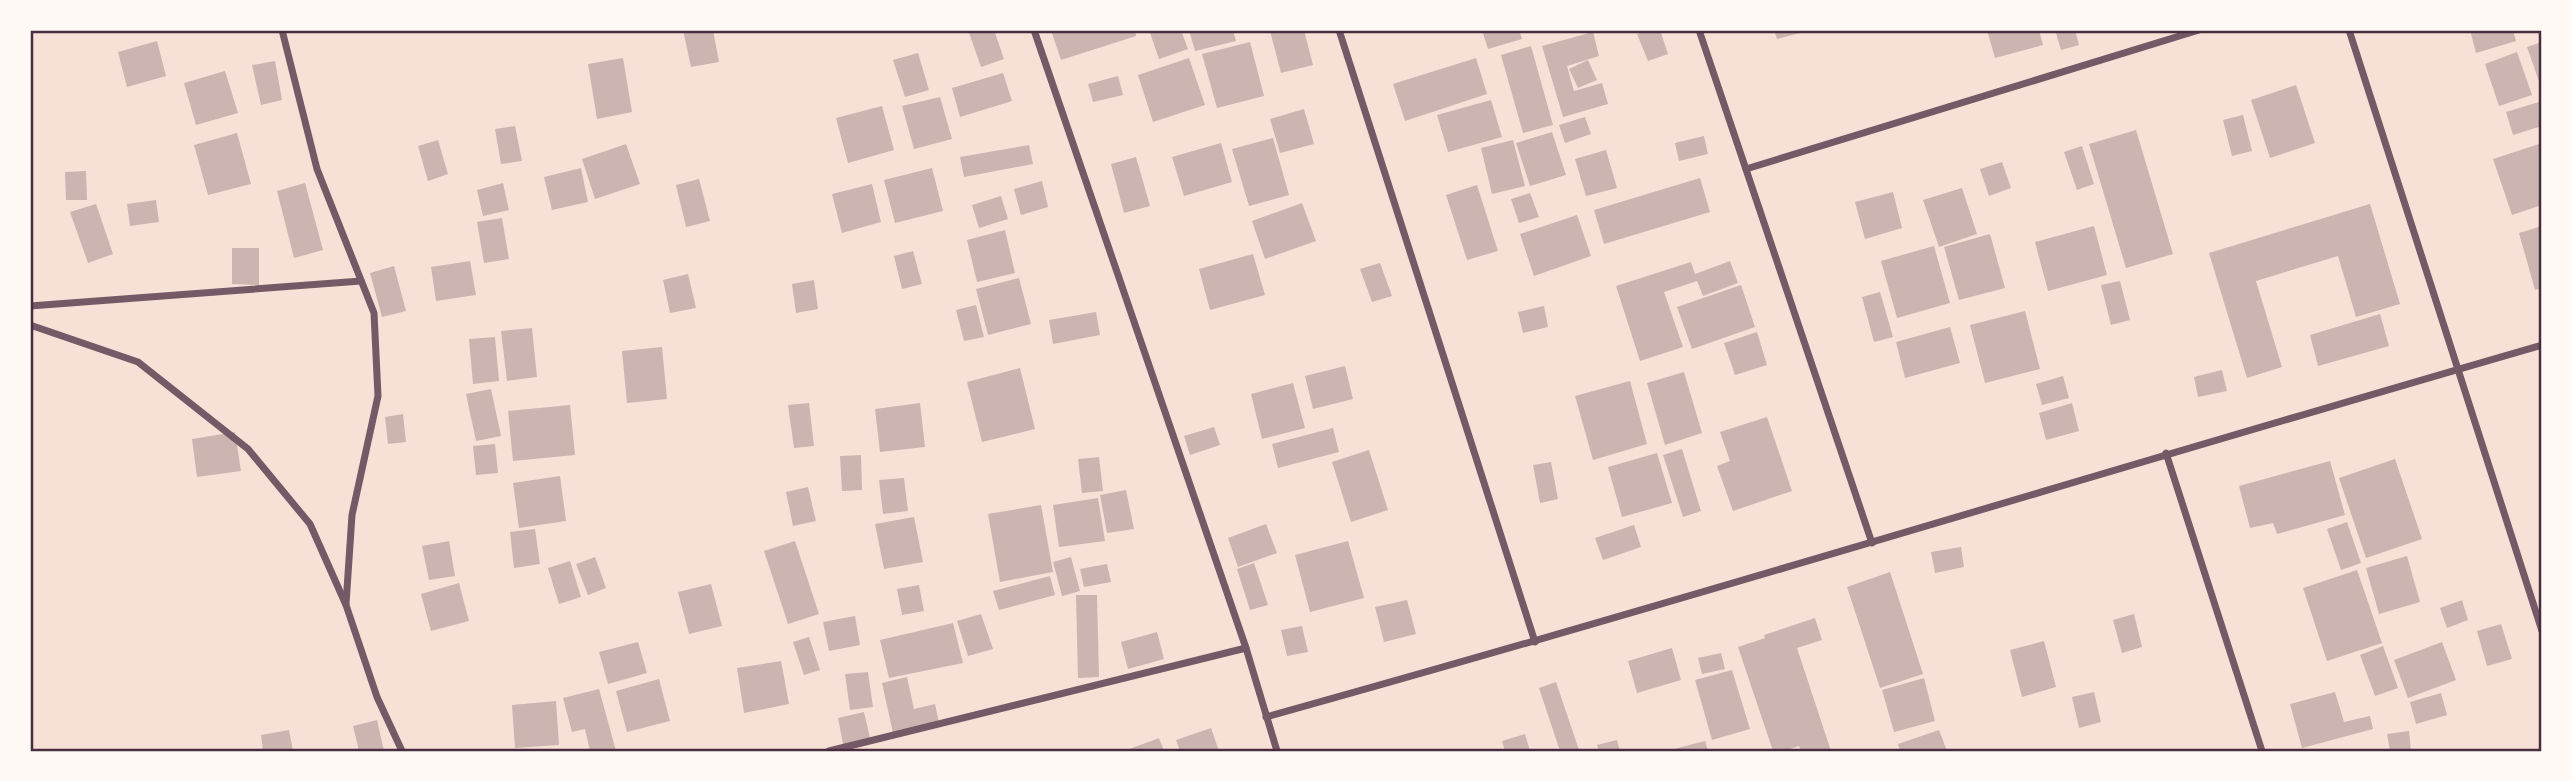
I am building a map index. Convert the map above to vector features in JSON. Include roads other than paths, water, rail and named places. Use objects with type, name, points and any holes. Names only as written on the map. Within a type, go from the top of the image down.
[{"type":"street","points":[[282,30],[317,169],[374,313],[378,396],[352,515],[346,604]]},
{"type":"street","points":[[1034,30],[1246,648],[1277,751]]},
{"type":"street","points":[[1339,30],[1535,642]]},
{"type":"street","points":[[1699,30],[1872,543]]},
{"type":"street","points":[[1746,169],[2199,30]]},
{"type":"street","points":[[2348,30],[2542,631]]},
{"type":"street","points":[[30,306],[361,281]]},
{"type":"street","points":[[30,326],[138,362],[248,449],[310,524],[346,604],[377,697],[402,751]]},
{"type":"street","points":[[1266,718],[1535,642],[2166,453],[2542,345]]},
{"type":"street","points":[[2166,453],[2262,751]]},
{"type":"street","points":[[829,751],[1246,648]]}]
